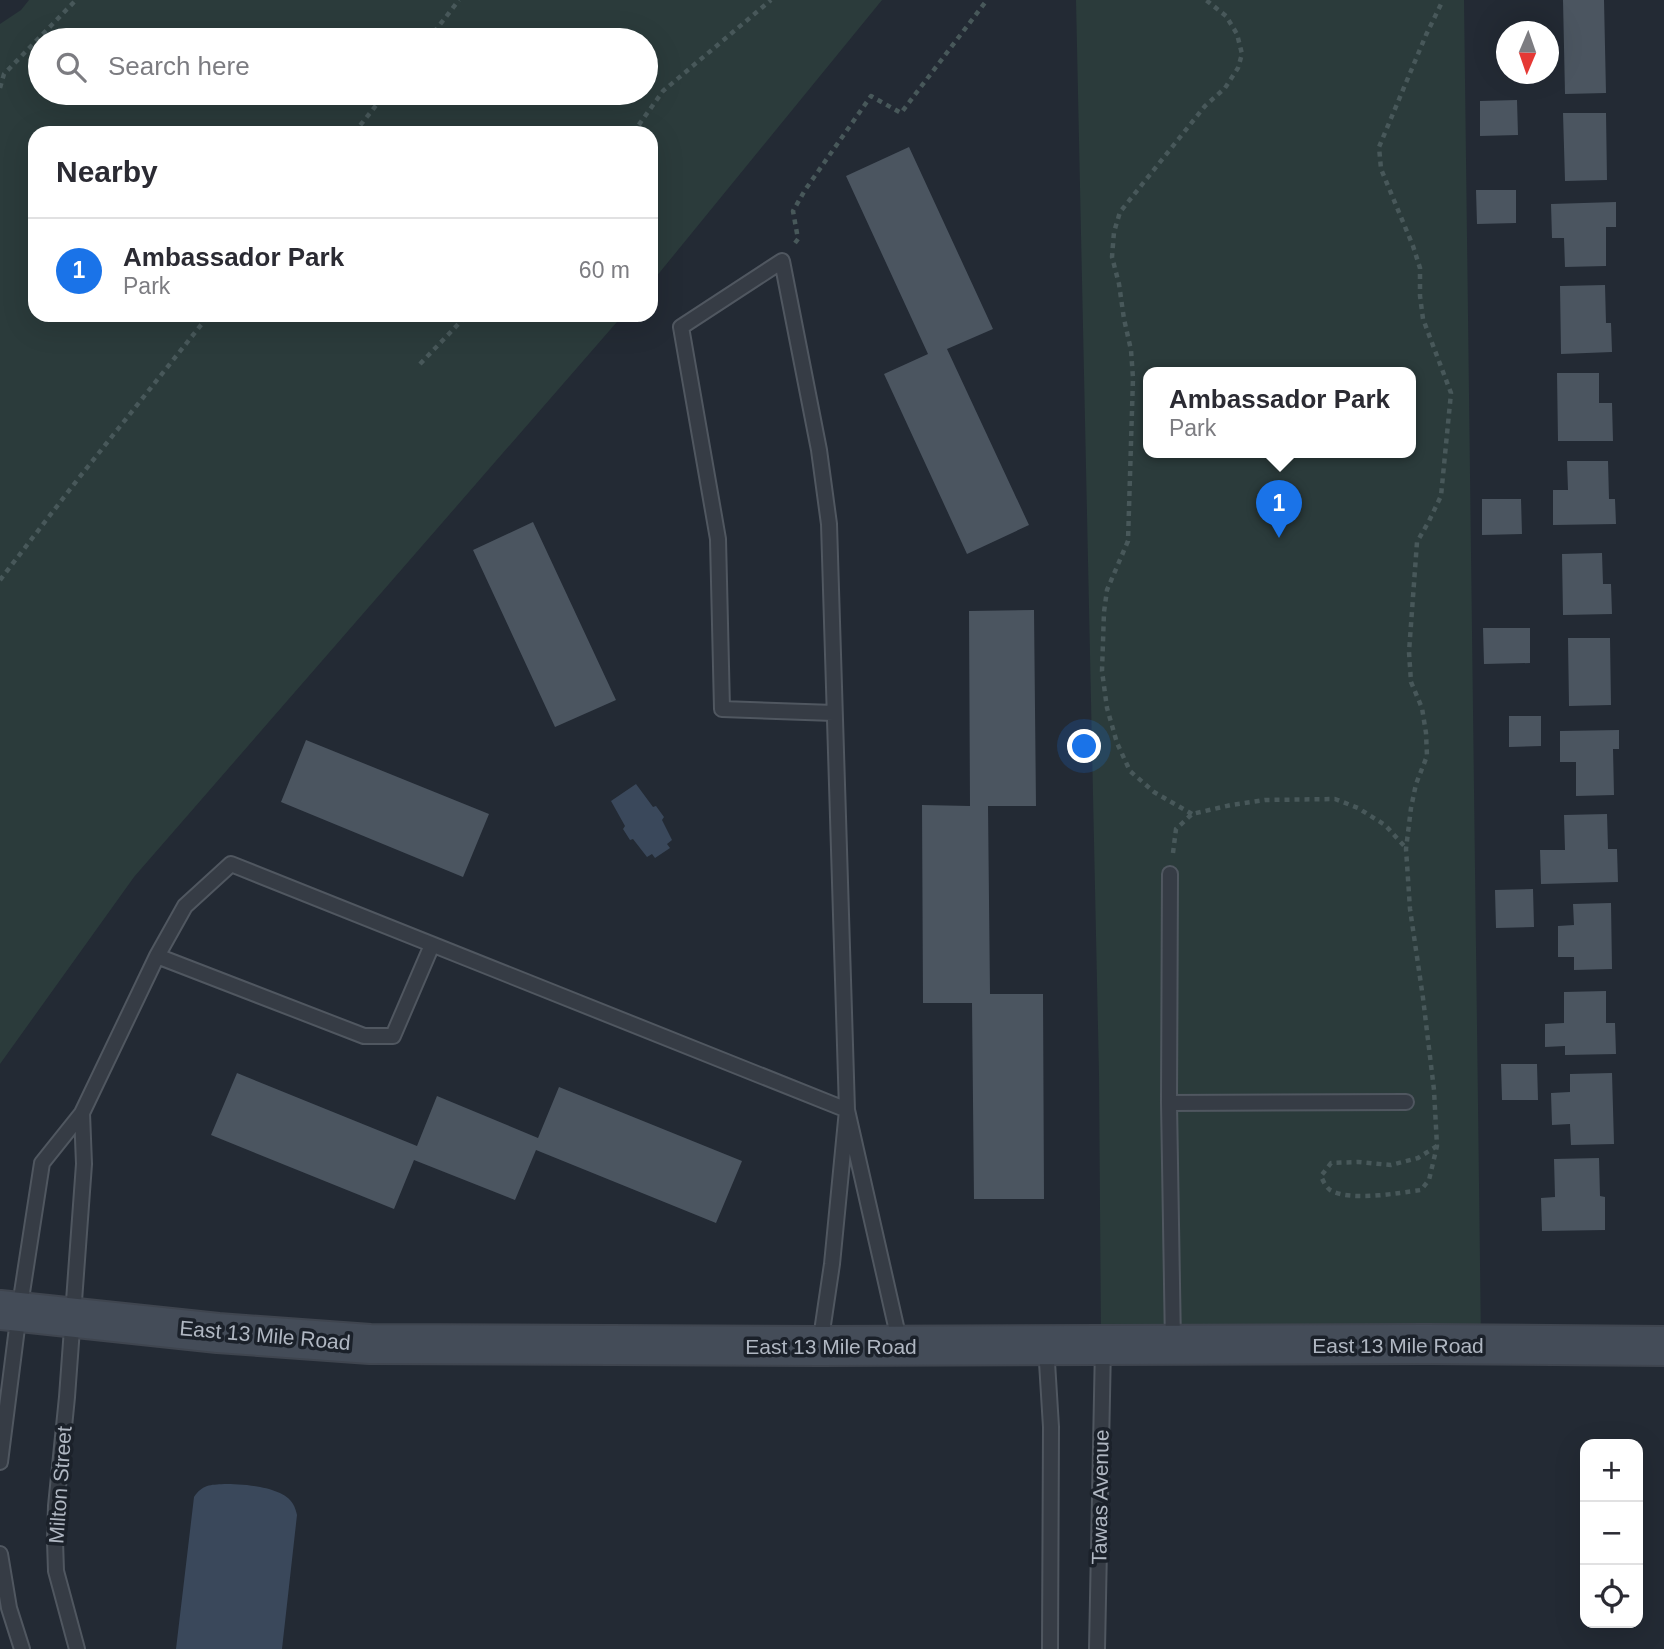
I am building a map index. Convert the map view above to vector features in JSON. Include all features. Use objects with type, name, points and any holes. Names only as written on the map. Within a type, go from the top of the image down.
[{"type":"main road","name":"East 13 Mile Road","points":[[10,1311],[231,1334],[370,1344],[1664,1346]]},
{"type":"lane","points":[[820,1346],[832,1264],[847,1110],[835,713],[827,512],[819,450],[782,261],[681,327],[718,539],[722,709],[835,713]]},
{"type":"lane","points":[[0,1462],[10,1311],[42,1163],[82,1112],[157,956],[186,906],[231,864],[847,1110]]},
{"type":"lane","points":[[1170,874],[1169,1103],[1173,1346]]},
{"type":"lane","points":[[157,956],[365,1036],[393,1036],[432,945]]},
{"type":"lane","points":[[1169,1103],[1406,1102]]},
{"type":"lane","points":[[847,1110],[900,1346]]},
{"type":"lane","name":"Milton Street","points":[[77,1649],[56,1571],[55,1541],[84,1164],[82,1112]]},
{"type":"lane","points":[[1046,1345],[1051,1427],[1050,1649]]},
{"type":"lane","name":"Tawas Avenue","points":[[1097,1649],[1103,1345]]},
{"type":"lane","points":[[0,1554],[9,1608],[22,1649]]},
{"type":"path","points":[[49,28],[76,0]]},
{"type":"path","points":[[437,28],[459,0]]},
{"type":"path","points":[[658,98],[771,0]]},
{"type":"path","points":[[782,261],[798,239],[793,211],[871,96],[901,113],[987,0]]},
{"type":"path","points":[[1192,814],[1154,792],[1130,771],[1117,743],[1107,708],[1102,671],[1107,590],[1128,541],[1133,378],[1131,351],[1112,257],[1114,232],[1120,212],[1205,106],[1226,88],[1238,68],[1242,54],[1237,34],[1226,16],[1206,0]]},
{"type":"path","points":[[1437,1146],[1418,1158],[1391,1165],[1331,1163],[1321,1176],[1328,1189],[1346,1196],[1421,1190],[1429,1180],[1437,1146],[1434,1090],[1410,909],[1406,849],[1413,796],[1427,756],[1422,708],[1412,682],[1409,652],[1417,542],[1441,496],[1451,393],[1423,319],[1420,268],[1381,169],[1380,147],[1443,0]]},
{"type":"path","points":[[0,88],[4,74],[28,49]]},
{"type":"path","points":[[360,126],[376,105]]},
{"type":"path","points":[[638,126],[653,105]]},
{"type":"path","points":[[0,580],[203,322]]},
{"type":"path","points":[[420,364],[460,322]]},
{"type":"path","points":[[1170,874],[1176,829],[1192,814],[1265,800],[1335,799],[1358,808],[1385,825],[1406,849]]},
{"type":"shaded area","points":[[29,0],[882,0],[658,274],[658,126],[28,126],[28,322],[617,322],[134,877],[0,1064],[0,24],[21,10]]},
{"type":"shaded area","points":[[1076,0],[1464,0],[1481,1341],[1101,1341],[1099,1075]]},
{"type":"water","points":[[636,784],[664,817],[662,820],[672,840],[667,844],[670,848],[655,858],[652,854],[647,857],[633,839],[630,840],[611,801]]},
{"type":"water","points":[[224,1484],[251,1486],[281,1493],[295,1509],[297,1515],[282,1649],[176,1649],[194,1497],[204,1487]]},
{"type":"building","points":[[1563,0],[1604,0],[1606,93],[1565,94]]},
{"type":"building","points":[[1517,100],[1518,135],[1480,136],[1480,101]]},
{"type":"building","points":[[1563,113],[1606,113],[1607,180],[1565,181]]},
{"type":"building","points":[[909,147],[993,329],[947,349],[1029,525],[967,554],[884,374],[928,354],[846,176]]},
{"type":"building","points":[[1476,190],[1516,190],[1516,223],[1477,224]]},
{"type":"building","points":[[1616,202],[1616,227],[1606,227],[1606,266],[1565,267],[1564,238],[1552,238],[1551,204]]},
{"type":"building","points":[[1605,285],[1606,323],[1611,323],[1612,352],[1561,354],[1560,286]]},
{"type":"building","points":[[1557,373],[1599,373],[1599,403],[1612,403],[1613,441],[1558,441]]},
{"type":"building","points":[[1567,461],[1608,461],[1609,499],[1615,499],[1616,524],[1553,525],[1553,490],[1568,490]]},
{"type":"building","points":[[1482,499],[1521,499],[1522,534],[1482,535]]},
{"type":"building","points":[[533,522],[616,700],[555,727],[473,550]]},
{"type":"building","points":[[1602,553],[1603,584],[1611,584],[1612,614],[1563,615],[1562,554]]},
{"type":"building","points":[[1034,610],[1036,806],[988,806],[990,994],[1043,994],[1044,1199],[974,1199],[972,1003],[923,1003],[922,805],[970,806],[969,611]]},
{"type":"building","points":[[1483,628],[1530,628],[1530,663],[1484,664]]},
{"type":"building","points":[[1568,638],[1610,638],[1611,705],[1569,706]]},
{"type":"building","points":[[1509,716],[1541,716],[1541,746],[1509,747]]},
{"type":"building","points":[[1619,730],[1619,749],[1613,749],[1614,795],[1576,796],[1576,762],[1560,762],[1560,731]]},
{"type":"building","points":[[306,740],[489,814],[463,877],[281,802]]},
{"type":"building","points":[[1607,814],[1608,849],[1617,849],[1618,882],[1541,884],[1540,850],[1565,850],[1564,815]]},
{"type":"building","points":[[1533,889],[1534,927],[1496,928],[1495,890]]},
{"type":"building","points":[[1611,903],[1612,969],[1574,970],[1574,957],[1558,957],[1558,926],[1574,925],[1573,904]]},
{"type":"building","points":[[1606,991],[1606,1023],[1615,1023],[1616,1054],[1565,1055],[1565,1046],[1545,1047],[1545,1024],[1564,1023],[1564,992]]},
{"type":"building","points":[[1501,1064],[1537,1064],[1538,1100],[1502,1100]]},
{"type":"building","points":[[237,1073],[417,1146],[437,1096],[538,1138],[559,1087],[742,1161],[716,1223],[536,1150],[515,1200],[414,1160],[394,1209],[211,1135]]},
{"type":"building","points":[[1612,1073],[1614,1144],[1571,1145],[1570,1124],[1552,1125],[1551,1093],[1570,1092],[1570,1074]]},
{"type":"building","points":[[1599,1158],[1600,1196],[1605,1197],[1605,1230],[1542,1231],[1541,1198],[1555,1197],[1554,1159]]},
{"type":"place","name":"Ambassador Park","points":[[1279,538]]}]
